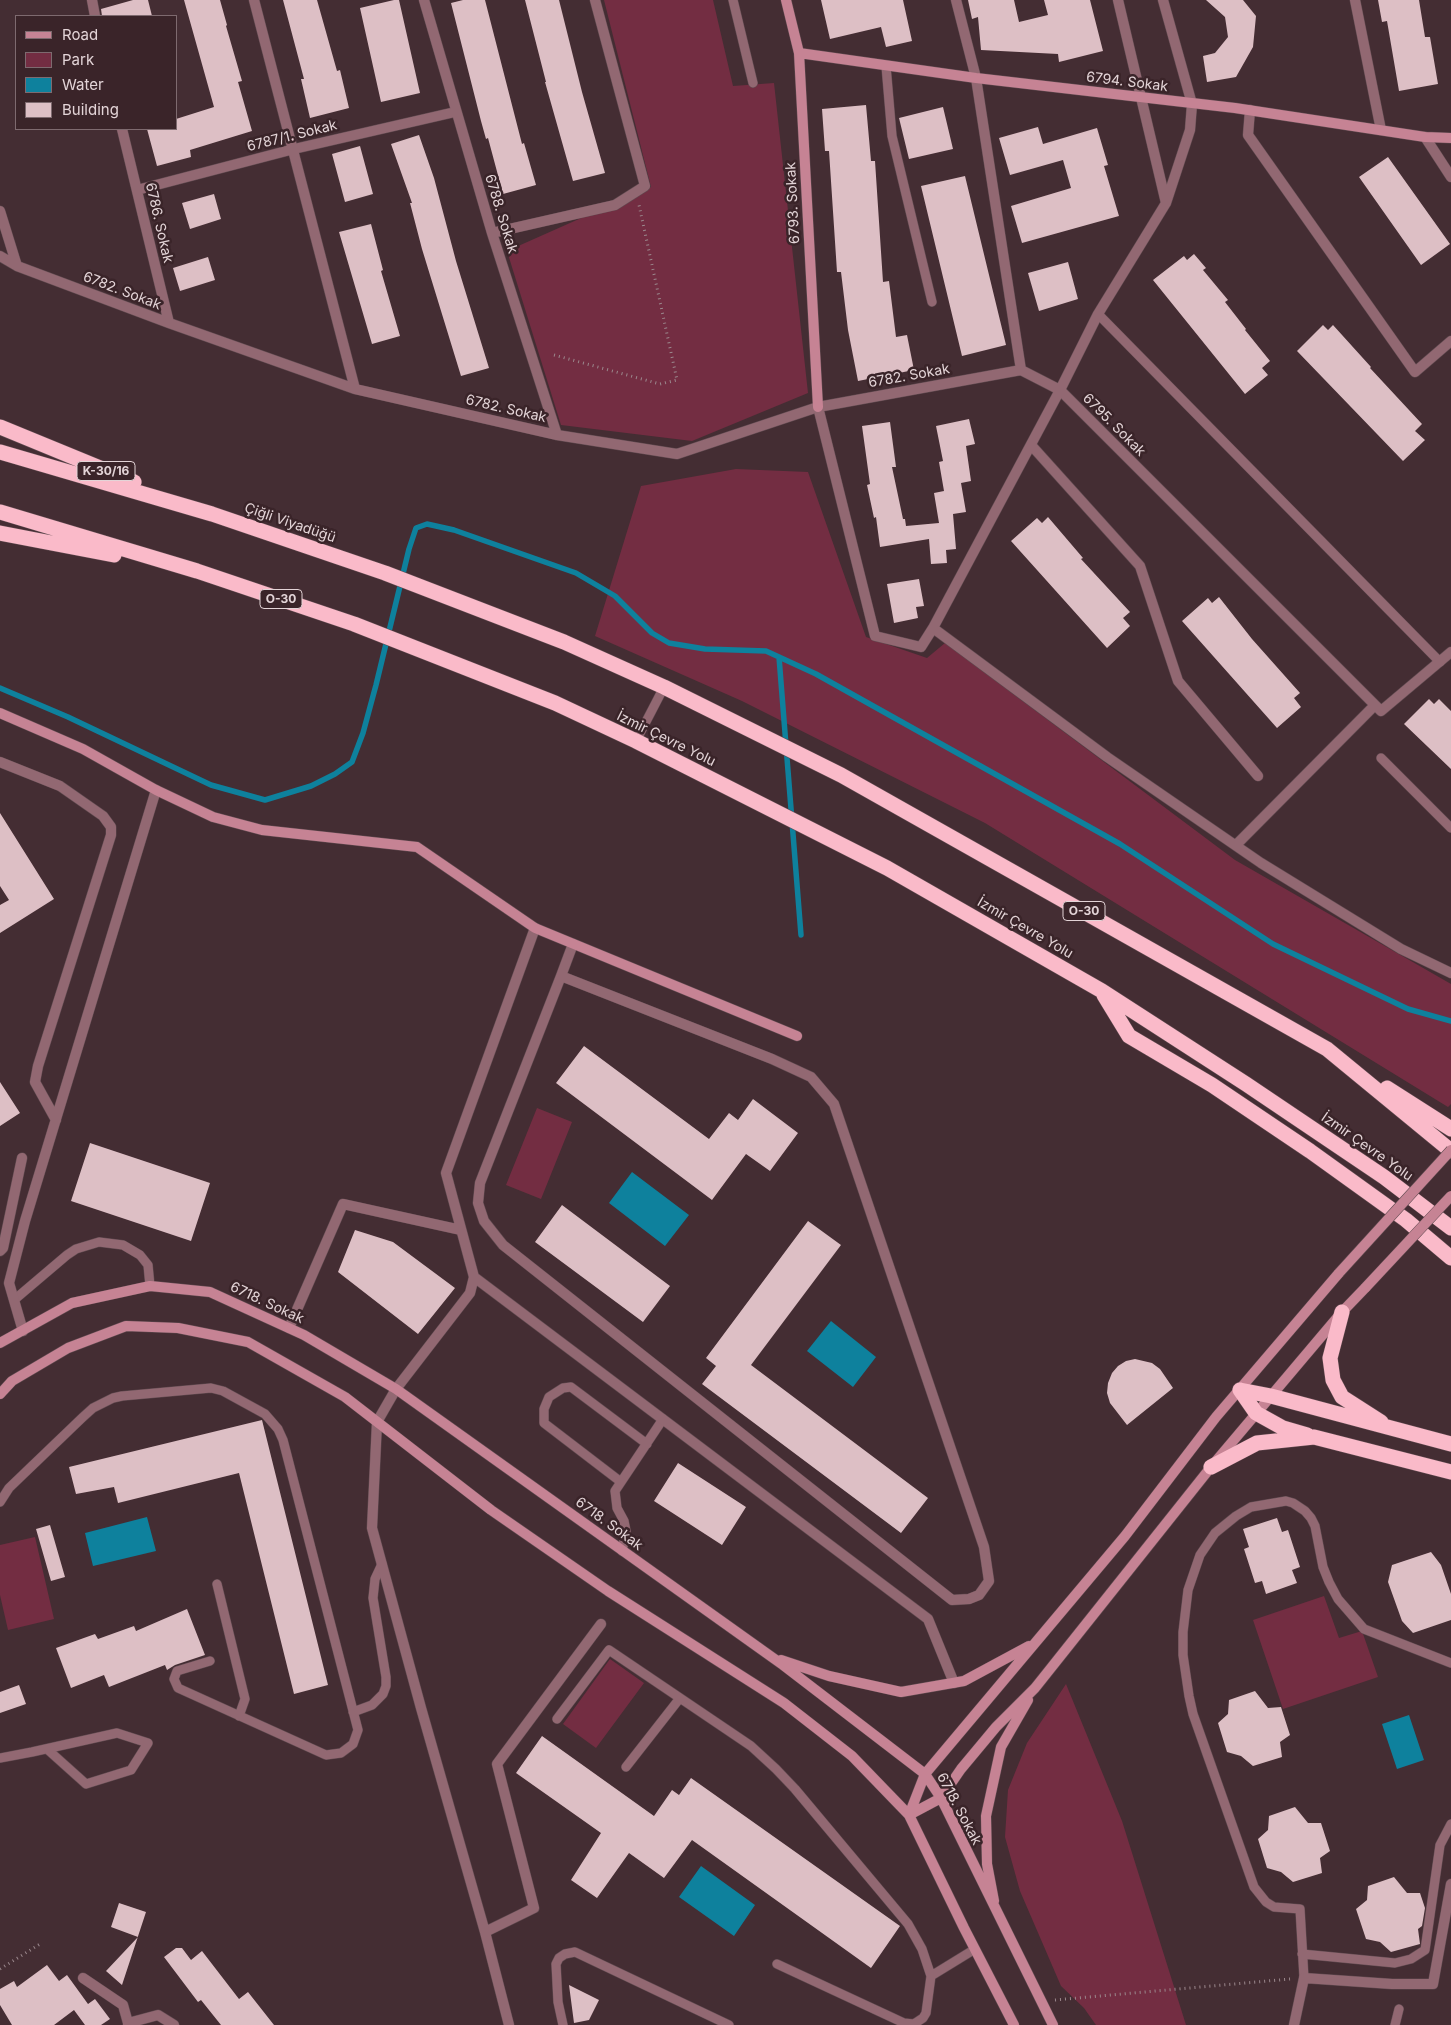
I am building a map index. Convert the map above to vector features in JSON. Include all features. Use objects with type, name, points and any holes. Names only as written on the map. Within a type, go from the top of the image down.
[{"type":"highway","name":"K-30/16","points":[[0,427],[212,514]]},
{"type":"highway","name":"Çiğli Viyadüğü","points":[[0,452],[212,514],[385,573],[564,642],[664,687]]},
{"type":"highway","name":"O-30","points":[[0,512],[197,571]]},
{"type":"highway","points":[[0,533],[197,571]]},
{"type":"highway","name":"İzmir Çevre Yolu","points":[[197,571],[354,624],[556,703],[636,741],[887,868],[1102,991],[1246,1084],[1360,1161],[1451,1228]]},
{"type":"highway","name":"O-30","points":[[664,687],[840,775],[1327,1049],[1451,1151]]},
{"type":"highway","points":[[1102,991],[1129,1036],[1212,1085],[1310,1151],[1406,1220],[1451,1258]]},
{"type":"highway","points":[[1327,1049],[1451,1129]]},
{"type":"highway","points":[[1342,1312],[1330,1358],[1333,1380],[1342,1397],[1392,1429]]},
{"type":"highway","points":[[1240,1390],[1271,1396],[1451,1444]]},
{"type":"highway","points":[[1240,1390],[1256,1414],[1283,1428],[1451,1472]]},
{"type":"highway","points":[[1211,1467],[1257,1443],[1314,1437]]},
{"type":"street","points":[[92,0],[95,15]]},
{"type":"street","points":[[254,0],[355,389]]},
{"type":"street","name":"6788. Sokak","points":[[424,0],[455,112],[557,435]]},
{"type":"street","points":[[492,233],[615,205],[645,186],[595,0]]},
{"type":"street","name":"6793. Sokak","points":[[786,0],[799,53],[818,407]]},
{"type":"street","points":[[956,0],[976,78],[1021,370]]},
{"type":"street","points":[[1118,0],[1166,204]]},
{"type":"street","points":[[818,407],[875,636],[921,647],[1031,445],[1098,314],[1166,204],[1190,130],[1192,104],[1163,0]]},
{"type":"street","points":[[1354,0],[1381,130]]},
{"type":"street","name":"6794. Sokak","points":[[799,53],[976,78],[1250,110],[1425,138],[1451,138]]},
{"type":"street","points":[[1250,110],[1248,134],[1415,372],[1451,340]]},
{"type":"street","name":"6787/1. Sokak","points":[[137,190],[294,149],[455,112]]},
{"type":"street","name":"6786. Sokak","points":[[122,130],[169,323]]},
{"type":"street","points":[[1425,138],[1451,176]]},
{"type":"street","points":[[0,211],[17,266]]},
{"type":"street","name":"6782. Sokak","points":[[0,256],[17,266],[169,323],[355,389],[557,435],[677,454],[818,407],[1021,370]]},
{"type":"street","name":"6795. Sokak","points":[[1021,370],[1060,390],[1375,705]]},
{"type":"street","points":[[1031,445],[1140,566],[1178,681],[1258,776]]},
{"type":"street","points":[[933,628],[1107,758],[1236,846],[1401,949],[1451,973]]},
{"type":"street","points":[[1236,846],[1375,705],[1381,711],[1451,652]]},
{"type":"street","points":[[0,712],[83,749],[156,790],[213,817],[262,830],[417,847],[535,928],[797,1036]]},
{"type":"street","points":[[0,762],[60,786],[103,816],[111,827],[38,1066],[35,1082],[56,1120]]},
{"type":"street","points":[[23,1331],[9,1283],[25,1221],[156,790]]},
{"type":"street","points":[[509,2025],[485,1932],[372,1528],[377,1422],[396,1389],[470,1293],[474,1277],[446,1172],[535,928]]},
{"type":"street","points":[[561,976],[772,1059],[811,1077],[834,1104],[984,1546],[989,1581],[979,1595],[969,1599],[952,1600],[503,1245],[484,1221],[478,1203],[480,1183],[573,944]]},
{"type":"street","points":[[909,1815],[925,1774],[1125,1536],[1216,1417],[1339,1273],[1451,1151]]},
{"type":"street","points":[[0,1251],[3,1248],[22,1158]]},
{"type":"street","points":[[909,1815],[941,1798],[961,1769],[1034,1688],[1211,1467],[1342,1312],[1451,1196]]},
{"type":"street","points":[[289,1328],[343,1204],[461,1230]]},
{"type":"street","points":[[474,1277],[928,1619],[954,1683]]},
{"type":"street","name":"6718. Sokak","points":[[0,1343],[72,1303],[150,1286],[210,1292],[304,1335],[396,1389],[768,1655],[925,1774],[941,1798],[1053,2025]]},
{"type":"street","points":[[0,1394],[12,1381],[68,1348],[126,1326],[178,1328],[248,1342],[345,1397],[491,1510],[608,1591],[784,1703],[852,1756],[909,1815],[1014,2025]]},
{"type":"street","points":[[485,1932],[534,1908],[497,1764],[601,1624]]},
{"type":"street","points":[[768,1655],[829,1676],[901,1692],[964,1681],[1034,1643]]},
{"type":"street","points":[[996,1912],[987,1864],[986,1816],[1001,1747],[1034,1688]]},
{"type":"street","points":[[1294,2025],[1304,1978],[1392,1984],[1433,1984],[1451,1884]]},
{"type":"street","points":[[83,1978],[123,2005],[128,2024],[158,2015],[174,2025]]},
{"type":"lane","points":[[734,0],[753,83]]},
{"type":"lane","points":[[886,66],[892,136],[932,302]]},
{"type":"lane","points":[[1098,314],[1440,662]]},
{"type":"lane","points":[[636,741],[664,687]]},
{"type":"lane","points":[[1381,758],[1451,828]]},
{"type":"lane","points":[[14,1300],[67,1255],[76,1249],[99,1242],[123,1245],[140,1255],[148,1265],[150,1286]]},
{"type":"lane","points":[[621,1482],[544,1423],[544,1409],[549,1397],[563,1388],[571,1387],[647,1444]]},
{"type":"lane","points":[[0,1502],[9,1488],[92,1408],[112,1398],[211,1388],[223,1392],[265,1414],[278,1429],[283,1440],[358,1730],[356,1737],[348,1749],[334,1755],[326,1755],[182,1690],[175,1684],[177,1671],[210,1661]]},
{"type":"lane","points":[[622,1551],[626,1531],[624,1521],[616,1508],[615,1491],[663,1419]]},
{"type":"lane","points":[[1304,1978],[1300,1910],[1274,1907],[1260,1895],[1249,1877],[1188,1696],[1183,1655],[1183,1632],[1188,1590],[1200,1555],[1215,1533],[1236,1516],[1252,1508],[1286,1501],[1300,1506],[1311,1518],[1323,1567],[1329,1582],[1338,1599],[1364,1629],[1451,1663]]},
{"type":"lane","points":[[353,1712],[372,1705],[378,1700],[386,1686],[373,1598],[375,1579],[382,1564]]},
{"type":"lane","points":[[217,1584],[245,1699],[239,1716]]},
{"type":"lane","points":[[557,1720],[609,1650],[751,1746],[795,1789],[908,1924],[922,1949],[931,1976],[926,2013],[919,2021],[909,2024],[777,1964]]},
{"type":"lane","points":[[626,1767],[680,1698]]},
{"type":"lane","points":[[0,1758],[117,1733],[148,1743],[131,1770],[86,1784],[47,1749]]},
{"type":"lane","points":[[1302,1954],[1395,1963],[1411,1959],[1425,1950],[1440,1845],[1451,1824]]},
{"type":"lane","points":[[931,1976],[975,1949]]},
{"type":"lane","points":[[563,2025],[558,2002],[556,1964],[565,1954],[575,1952],[729,2025]]},
{"type":"lane","points":[[1395,2025],[1399,2009]]},
{"type":"path","points":[[554,355],[660,384],[677,380],[636,192]]},
{"type":"path","points":[[0,1969],[40,1944]]},
{"type":"path","points":[[1041,2002],[1304,1978]]},
{"type":"green space","points":[[604,0],[713,0],[733,86],[774,83],[808,393],[692,441],[561,425],[507,251],[651,187]]},
{"type":"green space","points":[[736,469],[808,472],[866,637],[927,658],[945,643],[1235,860],[1451,984],[1451,1104],[1448,1107],[985,823],[742,701],[595,636],[641,486]]},
{"type":"green space","points":[[537,1108],[572,1122],[541,1199],[506,1185]]},
{"type":"green space","points":[[35,1537],[54,1619],[8,1630],[0,1595],[0,1545]]},
{"type":"green space","points":[[1324,1596],[1339,1638],[1362,1631],[1378,1677],[1283,1709],[1253,1620]]},
{"type":"green space","points":[[610,1659],[644,1683],[596,1748],[563,1724]]},
{"type":"green space","points":[[1066,1684],[1122,1821],[1186,2025],[1096,2025],[1084,2008],[1061,1986],[1020,1891],[1005,1837],[1008,1790],[1027,1743]]},
{"type":"water","points":[[632,1172],[689,1215],[665,1246],[609,1203]]},
{"type":"water","points":[[831,1321],[876,1357],[853,1387],[807,1351]]},
{"type":"water","points":[[147,1517],[156,1551],[93,1566],[85,1533]]},
{"type":"water","points":[[1409,1715],[1424,1760],[1397,1769],[1382,1724]]},
{"type":"water","points":[[701,1866],[755,1905],[734,1936],[679,1897]]},
{"type":"building","points":[[133,0],[148,0],[152,15],[102,15],[101,9]]},
{"type":"building","points":[[184,0],[220,0],[242,81],[238,82],[252,131],[190,150],[191,157],[157,166],[147,130],[178,130],[178,118],[214,107]]},
{"type":"building","points":[[283,0],[317,0],[337,71],[340,70],[349,108],[310,118],[301,79],[304,79]]},
{"type":"building","points":[[399,0],[420,93],[381,102],[360,8]]},
{"type":"building","points":[[463,0],[485,0],[522,144],[524,143],[536,185],[503,194],[488,138],[486,139],[481,121],[451,3]]},
{"type":"building","points":[[525,0],[559,0],[605,173],[573,181],[545,82]]},
{"type":"building","points":[[821,0],[903,0],[912,41],[886,47],[881,27],[830,39]]},
{"type":"building","points":[[968,0],[1014,0],[1019,22],[1048,15],[1044,0],[1090,0],[1103,51],[1059,62],[1058,54],[981,50],[978,17],[972,19]]},
{"type":"building","points":[[1206,0],[1243,0],[1256,16],[1253,47],[1236,77],[1207,82],[1203,56],[1215,53],[1228,37],[1225,17]]},
{"type":"building","points":[[1378,0],[1419,0],[1425,37],[1430,37],[1438,84],[1399,91],[1387,21],[1382,22]]},
{"type":"building","points":[[866,105],[871,161],[875,161],[883,282],[889,281],[896,337],[907,335],[914,370],[858,381],[848,330],[841,272],[837,272],[829,151],[825,151],[822,109]]},
{"type":"building","points":[[943,107],[953,149],[909,159],[899,118]]},
{"type":"building","points":[[1038,127],[1043,144],[1097,128],[1108,165],[1104,166],[1119,216],[1022,243],[1011,206],[1071,188],[1063,160],[1010,175],[999,138]]},
{"type":"building","points":[[419,135],[434,178],[456,261],[489,368],[461,376],[422,249],[410,203],[412,203],[391,144]]},
{"type":"building","points":[[360,146],[373,194],[345,202],[332,154]]},
{"type":"building","points":[[1388,157],[1450,244],[1421,265],[1359,177]]},
{"type":"building","points":[[965,176],[1006,345],[962,356],[921,186]]},
{"type":"building","points":[[214,194],[221,219],[190,229],[182,203]]},
{"type":"building","points":[[371,224],[383,270],[381,271],[400,336],[372,344],[339,232]]},
{"type":"building","points":[[1194,254],[1206,268],[1203,270],[1228,300],[1225,302],[1270,361],[1262,368],[1268,375],[1245,394],[1153,280],[1184,256],[1187,260]]},
{"type":"building","points":[[208,257],[215,280],[180,291],[173,268]]},
{"type":"building","points":[[1068,262],[1078,299],[1039,311],[1028,273]]},
{"type":"building","points":[[1323,325],[1328,330],[1333,325],[1422,424],[1415,431],[1425,440],[1403,461],[1297,351]]},
{"type":"building","points":[[969,419],[975,444],[966,446],[971,481],[961,483],[966,512],[953,514],[956,549],[946,550],[947,563],[931,564],[929,539],[880,547],[876,517],[874,518],[867,485],[870,484],[862,426],[890,422],[896,467],[892,467],[906,526],[939,523],[934,493],[944,491],[939,462],[943,461],[936,426]]},
{"type":"building","points":[[1048,517],[1083,558],[1081,559],[1130,612],[1123,618],[1130,626],[1107,648],[1011,541],[1037,518],[1042,523]]},
{"type":"building","points":[[919,579],[924,606],[916,607],[918,618],[894,623],[887,584]]},
{"type":"building","points":[[1219,597],[1252,639],[1300,693],[1294,698],[1301,707],[1277,728],[1182,621],[1208,598],[1212,603]]},
{"type":"building","points":[[1429,699],[1434,704],[1439,699],[1451,711],[1451,769],[1404,724]]},
{"type":"building","points":[[0,813],[54,899],[0,933],[0,905],[9,900],[0,886]]},
{"type":"building","points":[[584,1046],[709,1139],[729,1113],[738,1120],[753,1099],[798,1133],[770,1171],[746,1154],[712,1200],[556,1083]]},
{"type":"building","points":[[0,1082],[20,1113],[0,1126]]},
{"type":"building","points":[[90,1143],[210,1183],[191,1241],[71,1201]]},
{"type":"building","points":[[562,1205],[670,1286],[643,1322],[535,1242]]},
{"type":"building","points":[[808,1221],[841,1245],[751,1365],[928,1498],[901,1533],[702,1384],[716,1366],[706,1358]]},
{"type":"building","points":[[355,1230],[393,1242],[455,1288],[418,1334],[338,1272]]},
{"type":"building","points":[[1135,1359],[1152,1363],[1160,1369],[1173,1388],[1127,1425],[1110,1403],[1107,1393],[1108,1383],[1112,1373],[1118,1366],[1126,1361]]},
{"type":"building","points":[[262,1420],[328,1685],[294,1694],[239,1473],[118,1503],[114,1487],[76,1494],[69,1467]]},
{"type":"building","points":[[678,1463],[746,1507],[722,1545],[654,1501]]},
{"type":"building","points":[[1277,1518],[1282,1532],[1288,1530],[1300,1567],[1292,1570],[1297,1583],[1266,1594],[1262,1581],[1255,1583],[1244,1549],[1249,1547],[1243,1529]]},
{"type":"building","points":[[50,1525],[65,1577],[51,1581],[36,1529]]},
{"type":"building","points":[[1431,1552],[1441,1565],[1451,1594],[1451,1620],[1413,1633],[1402,1621],[1388,1582],[1392,1565]]},
{"type":"building","points":[[187,1609],[205,1655],[175,1665],[167,1670],[165,1665],[109,1687],[104,1675],[71,1688],[56,1648],[95,1634],[98,1639],[134,1626],[136,1631]]},
{"type":"building","points":[[19,1685],[26,1704],[0,1713],[0,1692]]},
{"type":"building","points":[[1255,1691],[1268,1708],[1281,1707],[1290,1735],[1280,1742],[1282,1757],[1253,1766],[1241,1756],[1227,1752],[1218,1723],[1228,1714],[1229,1700]]},
{"type":"building","points":[[542,1736],[654,1816],[672,1790],[679,1795],[691,1778],[900,1926],[871,1968],[692,1840],[664,1878],[629,1853],[597,1898],[571,1880],[601,1833],[516,1773]]},
{"type":"building","points":[[1295,1807],[1308,1823],[1321,1823],[1330,1851],[1320,1858],[1322,1873],[1293,1882],[1281,1872],[1267,1868],[1258,1839],[1268,1830],[1269,1816]]},
{"type":"building","points":[[1394,1877],[1407,1893],[1420,1893],[1425,1908],[1422,1926],[1418,1929],[1420,1944],[1391,1952],[1380,1942],[1366,1939],[1356,1909],[1367,1900],[1368,1886]]},
{"type":"building","points":[[119,1903],[146,1912],[138,1937],[111,1927]]},
{"type":"building","points":[[138,1937],[122,1985],[106,1971]]},
{"type":"building","points":[[176,1948],[182,1948],[191,1960],[202,1951],[239,1999],[248,1992],[274,2025],[221,2025],[201,2000],[198,2002],[164,1957]]},
{"type":"building","points":[[47,1965],[59,1981],[67,1975],[88,2004],[95,1999],[110,2019],[101,2025],[85,2025],[74,2010],[54,2025],[12,2025],[0,2005],[0,1989],[14,1981],[17,1987]]},
{"type":"building","points":[[569,1985],[599,2000],[589,2020],[574,2023]]},
{"type":"waterway","points":[[0,688],[68,717],[211,785],[265,800],[311,786],[335,774],[352,762],[363,733],[409,549],[416,528],[427,524],[454,530],[576,573],[615,596],[652,633],[669,643],[705,649],[766,651],[816,674],[1120,844],[1273,944],[1408,1009],[1451,1021]]},
{"type":"waterway","points":[[779,657],[801,935]]}]
